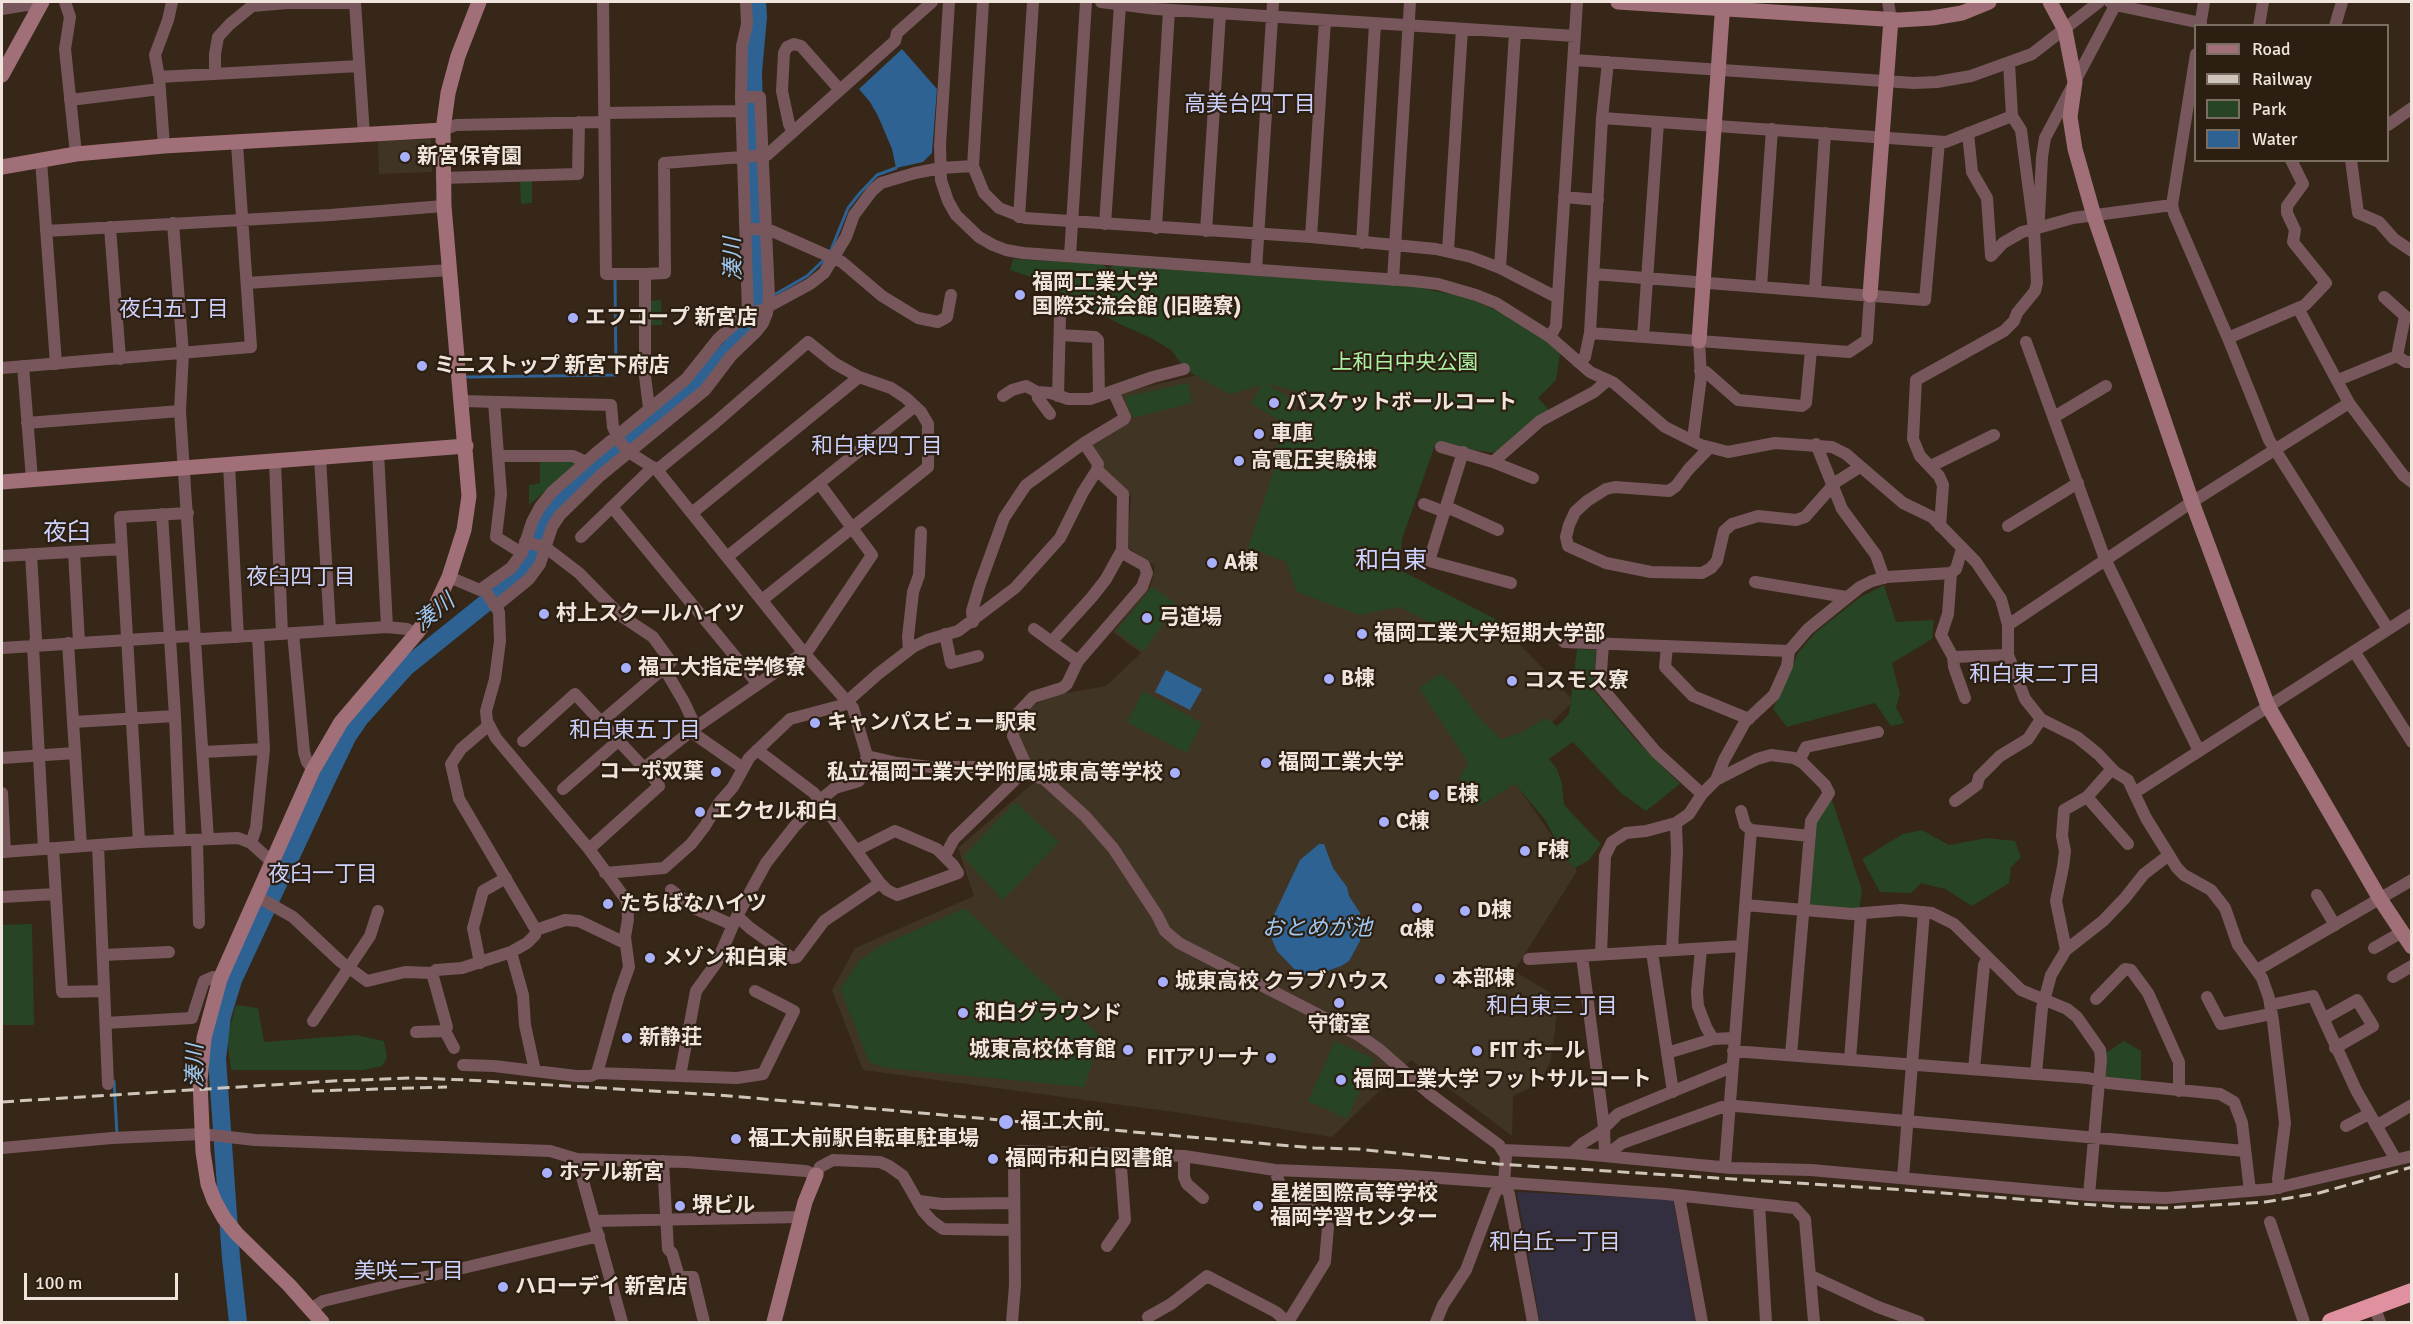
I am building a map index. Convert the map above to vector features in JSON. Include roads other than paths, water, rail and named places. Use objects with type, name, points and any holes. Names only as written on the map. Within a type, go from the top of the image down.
[{"type":"highway","points":[[2331,1323],[2377,1314],[2412,1292]]},
{"type":"street","points":[[65,2],[70,17],[65,49],[75,154]]},
{"type":"street","points":[[164,146],[155,55],[172,2]]},
{"type":"street","points":[[215,74],[218,37],[252,6],[287,2],[355,2],[364,135]]},
{"type":"street","points":[[322,1323],[224,1218],[208,1184],[207,1135],[200,1081],[204,1038],[220,979],[313,770],[341,722],[433,611],[449,577],[464,530],[469,496],[442,178],[443,130],[448,93],[458,56],[479,2]]},
{"type":"street","points":[[603,2],[606,274],[665,273],[664,163],[767,155],[895,41],[897,33],[932,2]]},
{"type":"street","points":[[495,605],[529,579],[540,564],[552,527],[560,515],[601,475],[705,390],[731,356],[756,332],[767,313],[756,229],[743,157],[741,97],[742,46],[747,24],[746,2]]},
{"type":"street","points":[[949,2],[940,146],[941,180],[948,201],[956,215],[979,237],[1006,250],[1438,284],[1476,295],[1496,303],[1550,337],[1590,372],[1614,383],[1665,427],[1709,448],[1728,452],[1775,442],[1832,447],[1846,454],[1903,502],[1932,517],[1976,562],[2001,599],[2008,625],[2008,655],[2025,699],[2041,719],[2077,737],[2112,769],[2128,780],[2146,818],[2184,875],[2211,890],[2225,908],[2238,945],[2262,978],[2271,1009],[2285,1123],[2278,1179],[2279,1188]]},
{"type":"street","points":[[983,2],[973,166],[978,181],[993,204],[1019,217],[1311,237],[1448,251],[1500,268],[1558,298]]},
{"type":"street","points":[[1019,217],[1033,2]]},
{"type":"street","points":[[1070,256],[1086,2]]},
{"type":"street","points":[[1101,2],[1220,14],[1575,36]]},
{"type":"street","points":[[1256,270],[1273,2]]},
{"type":"street","points":[[1393,280],[1410,2]]},
{"type":"street","points":[[1550,337],[1556,326],[1577,2]]},
{"type":"street","points":[[1618,2],[1723,4],[1891,20],[1932,18],[1962,12],[1989,2]]},
{"type":"street","points":[[1590,333],[1850,352],[1867,340],[1891,20],[1888,2]]},
{"type":"street","points":[[2050,2],[2065,30],[2074,82],[2070,117],[2075,149],[2094,216],[2192,502],[2268,706],[2380,899],[2412,947]]},
{"type":"street","points":[[1574,60],[1886,81],[1937,82],[1971,76],[2040,51],[2099,2]]},
{"type":"street","points":[[2034,229],[2039,218],[2045,138],[2088,60],[2114,3],[2200,24],[2204,2]]},
{"type":"street","points":[[2259,24],[2263,2]]},
{"type":"street","points":[[2336,24],[2342,2]]},
{"type":"street","points":[[2,9],[41,4]]},
{"type":"street","points":[[2,75],[41,4]]},
{"type":"street","points":[[1693,439],[1700,370],[1702,283],[1723,4]]},
{"type":"street","points":[[1105,224],[1120,5]]},
{"type":"street","points":[[1156,228],[1169,10]]},
{"type":"street","points":[[1206,231],[1220,14]]},
{"type":"street","points":[[1311,237],[1325,20]]},
{"type":"street","points":[[1362,243],[1375,24]]},
{"type":"street","points":[[1448,251],[1462,29]]},
{"type":"street","points":[[1500,268],[1515,33]]},
{"type":"street","points":[[792,132],[782,91],[784,53],[787,47],[794,44],[801,46],[840,90]]},
{"type":"street","points":[[1578,362],[1585,357],[1590,333],[1602,118],[1608,62]]},
{"type":"street","points":[[1940,525],[1943,485],[1932,466],[1920,456],[1913,439],[1916,380],[1990,341],[2013,321],[2035,291],[2037,283],[2038,263],[2034,229],[2021,130],[2012,116],[2009,63]]},
{"type":"street","points":[[70,100],[215,74],[359,66]]},
{"type":"street","points":[[2194,76],[2189,131],[2172,205],[2269,440],[2388,629]]},
{"type":"street","points":[[741,97],[760,98],[763,156],[748,313]]},
{"type":"street","points":[[2389,124],[2412,108]]},
{"type":"street","points":[[2,167],[75,154],[164,146],[237,144],[443,130],[456,125],[579,122],[604,117],[741,111]]},
{"type":"street","points":[[1602,118],[1946,142],[2012,116]]},
{"type":"street","points":[[442,178],[578,174],[579,122]]},
{"type":"street","points":[[1643,337],[1658,122]]},
{"type":"street","points":[[1761,287],[1772,129]]},
{"type":"street","points":[[1815,290],[1825,133]]},
{"type":"street","points":[[1968,133],[1972,172],[1987,198],[1991,256],[2003,243],[2022,232],[2073,218],[2172,205]]},
{"type":"street","points":[[1594,274],[1925,300],[1939,142]]},
{"type":"street","points":[[2,368],[251,347],[237,144]]},
{"type":"street","points":[[41,160],[56,364]]},
{"type":"street","points":[[2228,338],[2305,305],[2326,283],[2293,242],[2295,230],[2287,206],[2302,184],[2292,162]]},
{"type":"street","points":[[2351,162],[2358,213],[2379,222],[2394,239],[2412,251]]},
{"type":"street","points":[[485,591],[512,568],[524,547],[540,507],[586,462],[686,379],[718,339],[748,313],[768,307],[810,284],[824,273],[846,237],[854,215],[872,191],[894,178],[941,168],[973,166]]},
{"type":"street","points":[[1564,197],[1598,200]]},
{"type":"street","points":[[46,231],[330,215],[444,206]]},
{"type":"street","points":[[173,223],[183,354],[180,411],[203,752],[203,840],[199,923]]},
{"type":"street","points":[[110,227],[120,359]]},
{"type":"street","points":[[756,229],[843,262],[882,296],[918,318],[938,322],[947,317],[951,295]]},
{"type":"street","points":[[247,283],[450,270]]},
{"type":"street","points":[[645,274],[645,376],[649,408]]},
{"type":"street","points":[[2384,297],[2404,316],[2397,356]]},
{"type":"street","points":[[2298,308],[2349,403],[2403,475],[2412,482]]},
{"type":"street","points":[[1058,396],[1060,317]]},
{"type":"street","points":[[1060,335],[1095,337],[1098,340],[1099,396]]},
{"type":"street","points":[[581,537],[655,468],[808,342],[834,363],[859,377],[891,388],[921,412],[928,424],[928,467],[762,600]]},
{"type":"street","points":[[2026,342],[2105,559],[2199,751]]},
{"type":"street","points":[[1700,370],[1706,372],[1738,400],[1802,406],[1806,403],[1811,350]]},
{"type":"street","points":[[2338,380],[2397,356]]},
{"type":"street","points":[[2397,356],[2406,362],[2412,362]]},
{"type":"street","points":[[23,366],[32,479]]},
{"type":"street","points":[[1003,396],[1019,387],[1026,387],[1037,392],[1082,400],[1184,369]]},
{"type":"street","points":[[692,513],[859,377]]},
{"type":"street","points":[[1493,462],[1540,421],[1594,392],[1608,380]]},
{"type":"street","points":[[2054,417],[2106,386]]},
{"type":"street","points":[[973,622],[972,611],[980,584],[1004,518],[1026,484],[1125,417],[1113,391]]},
{"type":"street","points":[[1037,392],[1038,398],[1050,414]]},
{"type":"street","points":[[462,401],[608,403],[611,405],[617,435],[630,452],[655,468],[855,713],[867,756],[859,781],[835,788],[819,801],[794,827],[766,863],[735,920],[717,962],[696,992],[680,1076]]},
{"type":"street","points":[[494,402],[501,494],[496,537],[524,547],[545,547],[579,573],[620,615],[653,637],[671,662],[601,722]]},
{"type":"street","points":[[2008,625],[2192,502],[2349,403]]},
{"type":"street","points":[[727,557],[915,406]]},
{"type":"street","points":[[27,423],[180,411]]},
{"type":"street","points":[[1932,466],[1994,435]]},
{"type":"street","points":[[604,873],[664,868],[691,844],[757,750],[790,719],[843,705],[909,650],[927,640],[958,631],[973,622],[1015,588],[1060,538],[1097,470],[1098,464],[1084,443]]},
{"type":"street","points":[[1816,444],[1847,519],[1876,555],[1884,578]]},
{"type":"street","points":[[2,482],[466,446]]},
{"type":"street","points":[[1442,447],[1493,462],[1533,478]]},
{"type":"street","points":[[1709,448],[1669,491],[1615,487],[1606,489],[1587,501],[1575,512],[1569,525],[1566,537],[1568,546],[1606,563],[1651,572],[1702,573],[1717,561],[1724,531],[1732,524],[1758,516],[1796,520],[1805,517],[1832,486],[1860,467]]},
{"type":"street","points":[[378,452],[387,627]]},
{"type":"street","points":[[1463,452],[1429,561],[1511,583]]},
{"type":"street","points":[[498,456],[573,456],[586,462]]},
{"type":"street","points":[[320,457],[330,630]]},
{"type":"street","points":[[275,461],[287,634],[304,752],[313,770]]},
{"type":"street","points":[[229,465],[238,637]]},
{"type":"street","points":[[1052,641],[1106,579],[1122,550],[1123,494],[1097,470]]},
{"type":"street","points":[[644,768],[756,683],[810,648],[872,555],[819,483]]},
{"type":"street","points":[[2008,526],[2078,483]]},
{"type":"street","points":[[1424,504],[1446,509],[1498,530]]},
{"type":"street","points":[[612,507],[756,683]]},
{"type":"street","points":[[139,842],[120,517],[188,513]]},
{"type":"street","points":[[162,514],[175,716],[180,840]]},
{"type":"street","points":[[909,650],[908,637],[913,592],[919,574],[921,532]]},
{"type":"street","points":[[2,556],[122,549]]},
{"type":"street","points":[[1716,780],[1745,722],[1774,695],[1787,666],[1789,651],[1808,628],[1860,587],[1884,578],[1951,573],[1956,569],[1962,549]]},
{"type":"street","points":[[1026,775],[1013,736],[1017,714],[1033,697],[1062,688],[1067,684],[1078,661],[1142,587],[1147,573],[1144,565],[1126,555],[1122,550]]},
{"type":"street","points":[[74,552],[73,722],[81,846]]},
{"type":"street","points":[[31,554],[39,755],[56,894],[62,992],[104,991]]},
{"type":"street","points":[[1951,573],[1948,614],[1941,635],[1953,657],[1954,667],[1965,698]]},
{"type":"street","points":[[449,577],[485,591],[499,612],[500,641],[495,679],[486,711],[496,738],[588,849],[627,901],[625,944],[629,967],[618,995],[597,1073]]},
{"type":"street","points":[[1755,582],[1846,597]]},
{"type":"street","points":[[2134,792],[2412,614]]},
{"type":"street","points":[[2,648],[74,642],[202,639],[387,627],[407,629],[416,634]]},
{"type":"street","points":[[1034,629],[1078,661]]},
{"type":"street","points":[[945,634],[951,663],[978,656]]},
{"type":"street","points":[[251,843],[256,828],[264,749],[258,636]]},
{"type":"street","points":[[1564,642],[1789,651]]},
{"type":"street","points":[[1603,644],[1600,686],[1656,752],[1702,794]]},
{"type":"street","points":[[1666,646],[1665,667],[1693,696],[1749,719]]},
{"type":"street","points":[[2354,651],[2412,742]]},
{"type":"street","points":[[1953,657],[2008,655]]},
{"type":"street","points":[[664,668],[692,719],[690,731]]},
{"type":"street","points":[[523,741],[575,694],[659,786],[588,849]]},
{"type":"street","points":[[73,722],[175,716]]},
{"type":"street","points":[[1955,801],[1977,785],[1979,777],[1993,761],[2028,739],[2041,719]]},
{"type":"street","points":[[258,897],[293,917],[368,981],[405,972],[432,973],[436,970],[462,968],[511,952],[527,943],[535,935],[536,930],[459,799],[451,764],[461,749],[489,724]]},
{"type":"street","points":[[690,731],[743,768]]},
{"type":"street","points":[[1799,761],[1806,747],[1878,732]]},
{"type":"street","points":[[563,789],[618,741]]},
{"type":"street","points":[[203,752],[264,749]]},
{"type":"street","points":[[757,750],[814,793],[880,883],[897,895],[958,873],[937,849],[895,831],[857,850]]},
{"type":"street","points":[[2,758],[75,753]]},
{"type":"street","points":[[1601,954],[1605,856],[1612,842],[1626,833],[1646,831],[1676,823],[1689,814],[1702,794],[1716,780],[1758,759],[1771,755],[1794,758],[1825,784],[1829,793],[1811,820],[1791,1055]]},
{"type":"street","points":[[867,756],[930,767],[993,767],[1044,779],[1085,816],[1113,848],[1165,931],[1179,943],[1360,1036],[1380,1050],[1436,1099],[1504,1150],[1572,1153],[1725,1167],[1811,1170],[2089,1195],[2166,1198],[2279,1188],[2412,1156]]},
{"type":"street","points":[[2066,950],[2056,901],[2063,867],[2064,810],[2087,797],[2112,769]]},
{"type":"street","points":[[945,856],[954,839],[1026,775]]},
{"type":"street","points":[[2,793],[3,852],[139,842],[238,838],[251,843],[273,864]]},
{"type":"street","points":[[2087,797],[2128,844]]},
{"type":"street","points":[[1741,811],[1745,825],[1751,830],[1810,836]]},
{"type":"street","points":[[1672,950],[1677,852],[1676,823]]},
{"type":"street","points":[[1725,1167],[1751,830]]},
{"type":"street","points":[[98,845],[108,1084]]},
{"type":"street","points":[[2036,1074],[2044,1000],[2051,975],[2066,950],[2103,921],[2144,874],[2169,855]]},
{"type":"street","points":[[480,963],[473,928],[483,891],[506,878]]},
{"type":"street","points":[[2257,970],[2412,880]]},
{"type":"street","points":[[670,890],[696,909],[735,920],[792,958],[797,957],[824,921],[880,883]]},
{"type":"street","points":[[2,897],[56,894]]},
{"type":"street","points":[[2317,895],[2335,925]]},
{"type":"street","points":[[1745,905],[1861,914],[1901,910],[1924,912],[1954,924],[2022,990],[2067,1009],[2077,1017],[2096,1044],[2101,1059],[2089,1195]]},
{"type":"street","points":[[313,1021],[370,936],[378,911]]},
{"type":"street","points":[[1903,1178],[1924,912]]},
{"type":"street","points":[[1850,1060],[1861,914]]},
{"type":"street","points":[[536,930],[565,920],[579,921],[625,944]]},
{"type":"street","points":[[2374,948],[2402,932]]},
{"type":"street","points":[[1529,959],[1741,946]]},
{"type":"street","points":[[1701,949],[1698,1006],[1713,1039]]},
{"type":"street","points":[[1652,951],[1673,1092]]},
{"type":"street","points":[[103,956],[169,952]]},
{"type":"street","points":[[511,952],[523,995],[525,1025],[534,1071]]},
{"type":"street","points":[[1582,956],[1604,1127],[1605,1156]]},
{"type":"street","points":[[1974,1069],[1984,965],[1988,958]]},
{"type":"street","points":[[2393,977],[2412,966]]},
{"type":"street","points":[[2096,999],[2125,969],[2132,970],[2148,993],[2179,1062],[2179,1091]]},
{"type":"street","points":[[432,973],[447,1027],[445,1031],[454,1048]]},
{"type":"street","points":[[106,1023],[192,1018],[204,981],[213,977],[220,979]]},
{"type":"street","points":[[463,1065],[494,1066],[576,1076],[591,1076],[597,1073],[737,1078],[763,1074],[794,1011],[754,991]]},
{"type":"street","points":[[2207,998],[2221,1024],[2313,996],[2325,1018],[2335,1048],[2396,1160]]},
{"type":"street","points":[[2325,1018],[2357,1000],[2373,1026],[2335,1048]]},
{"type":"street","points":[[416,1032],[445,1031]]},
{"type":"street","points":[[1667,1053],[1713,1039],[1734,1038]]},
{"type":"street","points":[[1733,1051],[2036,1074],[2220,1094],[2234,1102],[2242,1123],[2250,1191]]},
{"type":"street","points":[[1572,1153],[1618,1114],[1732,1067]]},
{"type":"street","points":[[2376,1126],[2412,1105]]},
{"type":"street","points":[[1605,1156],[1622,1143],[1722,1107],[2245,1151]]},
{"type":"street","points":[[2346,1126],[2369,1114]]},
{"type":"street","points":[[2,1148],[112,1138],[207,1135],[550,1151],[577,1159],[663,1161],[806,1171],[816,1175]]},
{"type":"street","points":[[1504,1150],[1506,1156],[1504,1183],[1509,1194],[1533,1323]]},
{"type":"street","points":[[1012,1323],[1015,1285],[1014,1163],[1015,1154],[1019,1151],[1184,1156],[1275,1170],[1397,1175],[1679,1196],[1795,1208],[1805,1219],[1814,1323]]},
{"type":"street","points":[[1107,1246],[1125,1220],[1120,1154]]},
{"type":"street","points":[[1184,1156],[1184,1177],[1187,1184],[1203,1198]]},
{"type":"street","points":[[577,1159],[622,1323]]},
{"type":"street","points":[[774,1323],[801,1216],[820,1167],[833,1160],[880,1162],[903,1176],[932,1221],[943,1229],[1014,1230]]},
{"type":"street","points":[[663,1161],[668,1249],[672,1253],[679,1277],[693,1277],[704,1323]]},
{"type":"street","points":[[1148,1317],[1171,1304],[1207,1276],[1276,1312],[1287,1323],[1325,1263],[1328,1227],[1323,1217],[1311,1206],[1285,1200],[1275,1170]]},
{"type":"street","points":[[1436,1323],[1443,1305],[1466,1270],[1495,1193],[1504,1183]]},
{"type":"street","points":[[1679,1196],[1702,1323]]},
{"type":"street","points":[[919,1201],[942,1204],[1014,1203]]},
{"type":"street","points":[[1759,1204],[1766,1323]]},
{"type":"street","points":[[594,1221],[801,1216]]},
{"type":"street","points":[[2270,1222],[2304,1323]]},
{"type":"street","points":[[311,1309],[323,1301],[599,1236]]},
{"type":"street","points":[[1810,1276],[1920,1323]]},
{"type":"water","points":[[902,49],[937,89],[932,153],[923,162],[896,168],[892,149],[878,116],[859,89]]},
{"type":"water","points":[[1166,670],[1202,689],[1190,710],[1155,692]]},
{"type":"water","name":"おとめが池","points":[[1319,844],[1324,844],[1333,868],[1347,887],[1349,896],[1360,913],[1360,941],[1349,961],[1341,966],[1316,975],[1300,975],[1277,951],[1271,936],[1273,917],[1300,860]]},
{"type":"waterway","name":"湊川","points":[[238,1322],[231,1258],[217,1059],[222,1016],[233,980],[347,737],[360,718],[406,667],[528,569],[551,512],[597,468],[698,384],[754,322],[759,296],[753,72],[758,17],[757,2]]},
{"type":"waterway","name":"湊川","points":[[758,17],[765,2]]},
{"type":"waterway","points":[[831,250],[848,208],[877,175],[896,168]]},
{"type":"waterway","points":[[774,295],[807,276],[826,258]]},
{"type":"waterway","points":[[467,377],[616,375],[615,278]]},
{"type":"waterway","points":[[114,1081],[117,1134]]},
{"type":"railway","points":[[2,1102],[333,1081],[411,1078],[467,1080],[719,1095],[1314,1148],[1358,1149],[1498,1164],[1905,1190],[2120,1207],[2166,1208],[2265,1202],[2319,1193],[2412,1167]]},
{"type":"railway","points":[[312,1091],[447,1087]]},
{"type":"place","name":"新宮保育園","points":[[405,157]]},
{"type":"place","name":"福岡工業大学 国際交流会館 (旧睦寮)","points":[[1020,295]]},
{"type":"place","name":"エフコープ 新宮店","points":[[573,318]]},
{"type":"place","name":"ミニストップ 新宮下府店","points":[[422,366]]},
{"type":"place","name":"バスケットボールコート","points":[[1274,403]]},
{"type":"place","name":"車庫","points":[[1259,434]]},
{"type":"place","name":"高電圧実験棟","points":[[1239,461]]},
{"type":"place","name":"A棟","points":[[1212,563]]},
{"type":"place","name":"村上スクールハイツ","points":[[544,614]]},
{"type":"place","name":"弓道場","points":[[1147,618]]},
{"type":"place","name":"福岡工業大学短期大学部","points":[[1362,634]]},
{"type":"place","name":"福工大指定学修寮","points":[[626,668]]},
{"type":"place","name":"B棟","points":[[1329,679]]},
{"type":"place","name":"コスモス寮","points":[[1512,681]]},
{"type":"place","name":"キャンパスビュー駅東","points":[[815,723]]},
{"type":"place","name":"福岡工業大学","points":[[1266,763]]},
{"type":"place","name":"コーポ双葉","points":[[716,772]]},
{"type":"place","name":"私立福岡工業大学附属城東高等学校","points":[[1175,773]]},
{"type":"place","name":"E棟","points":[[1434,795]]},
{"type":"place","name":"エクセル和白","points":[[700,812]]},
{"type":"place","name":"C棟","points":[[1384,822]]},
{"type":"place","name":"F棟","points":[[1525,851]]},
{"type":"place","name":"たちばなハイツ","points":[[608,904]]},
{"type":"place","name":"α棟","points":[[1417,908]]},
{"type":"place","name":"D棟","points":[[1465,911]]},
{"type":"place","name":"メゾン和白東","points":[[650,958]]},
{"type":"place","name":"本部棟","points":[[1440,979]]},
{"type":"place","name":"城東高校 クラブハウス","points":[[1163,982]]},
{"type":"place","name":"守衛室","points":[[1339,1003]]},
{"type":"place","name":"和白グラウンド","points":[[963,1013]]},
{"type":"place","name":"新静荘","points":[[627,1038]]},
{"type":"place","name":"城東高校体育館","points":[[1128,1050]]},
{"type":"place","name":"FIT ホール","points":[[1477,1051]]},
{"type":"place","name":"FITアリーナ","points":[[1271,1058]]},
{"type":"place","name":"福岡工業大学 フットサルコート","points":[[1341,1080]]},
{"type":"place","name":"福工大前","points":[[1006,1122]]},
{"type":"place","name":"福工大前駅自転車駐車場","points":[[736,1139]]},
{"type":"place","name":"福岡市和白図書館","points":[[993,1159]]},
{"type":"place","name":"ホテル新宮","points":[[547,1173]]},
{"type":"place","name":"堺ビル","points":[[680,1206]]},
{"type":"place","name":"星槎国際高等学校 福岡学習センター","points":[[1258,1206]]},
{"type":"place","name":"ハローデイ 新宮店","points":[[503,1287]]},
{"type":"district","name":"高美台四丁目","points":[[1250,105]]},
{"type":"district","name":"夜臼五丁目","points":[[174,310]]},
{"type":"district","name":"和白東四丁目","points":[[877,447]]},
{"type":"district","name":"夜臼","points":[[67,534]]},
{"type":"district","name":"和白東","points":[[1391,562]]},
{"type":"district","name":"夜臼四丁目","points":[[301,578]]},
{"type":"district","name":"和白東二丁目","points":[[2035,675]]},
{"type":"district","name":"和白東五丁目","points":[[635,731]]},
{"type":"district","name":"夜臼一丁目","points":[[323,875]]},
{"type":"district","name":"和白東三丁目","points":[[1552,1007]]},
{"type":"district","name":"和白丘一丁目","points":[[1555,1243]]},
{"type":"district","name":"美咲二丁目","points":[[409,1272]]},
{"type":"park label","name":"上和白中央公園","points":[[1405,363]]}]
